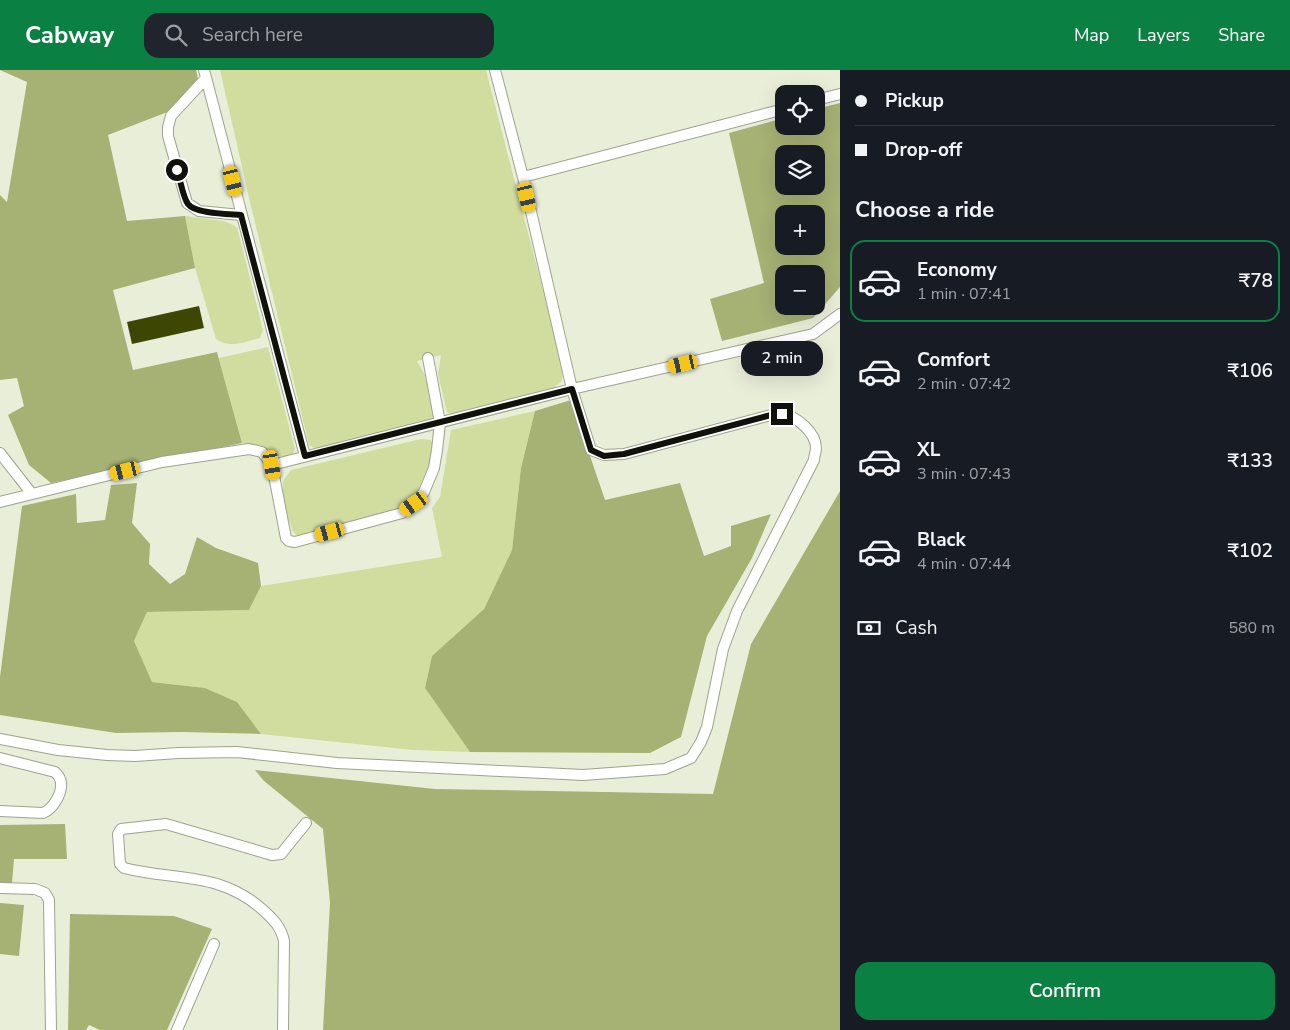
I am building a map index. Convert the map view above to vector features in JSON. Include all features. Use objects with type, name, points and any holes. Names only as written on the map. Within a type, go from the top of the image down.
[{"type":"street","points":[[0,739],[58,750],[106,755],[135,756],[237,752],[337,764],[583,775],[665,769],[690,758],[701,742],[707,728],[723,648],[737,611],[814,460],[816,448],[814,437],[806,427],[792,417],[782,414],[771,415],[624,454],[604,456],[591,450],[572,389],[523,177],[495,70]]},
{"type":"street","points":[[205,74],[305,456]]},
{"type":"street","points":[[205,74],[171,116],[168,136],[187,204],[199,211],[241,215]]},
{"type":"street","points":[[825,98],[840,94]]},
{"type":"street","points":[[523,177],[775,111]]},
{"type":"street","points":[[272,465],[572,389],[813,334],[840,314]]},
{"type":"street","points":[[0,502],[162,462],[249,449],[262,452],[272,465],[286,538],[289,541],[295,542],[402,513],[414,504],[424,492],[434,468],[440,423],[428,358]]},
{"type":"street","points":[[0,453],[32,494]]},
{"type":"street","points":[[0,758],[55,772],[60,777],[62,784],[54,806],[43,813],[0,811]]},
{"type":"street","points":[[283,1030],[284,941],[282,931],[277,923],[254,902],[221,885],[194,878],[124,868],[120,864],[118,834],[121,829],[166,824],[277,855],[281,854],[306,823]]},
{"type":"street","points":[[0,888],[35,889],[45,893],[48,900],[51,1030]]},
{"type":"street","points":[[177,1030],[214,944]]},
{"type":"green space","points":[[0,70],[196,70],[199,83],[170,111],[108,135],[127,221],[185,216],[195,268],[113,290],[133,370],[217,352],[242,443],[51,483],[29,465],[8,415],[24,406],[17,378],[0,380],[0,195],[7,202],[27,82]]},
{"type":"green space","points":[[220,70],[486,70],[563,368],[562,381],[554,388],[455,416],[447,412],[438,374],[441,355],[417,361],[425,375],[435,415],[429,422],[316,449],[309,445]]},
{"type":"green space","points":[[840,103],[840,287],[825,304],[825,265],[775,265],[775,315],[816,315],[813,318],[722,341],[710,299],[764,283],[729,133],[775,120],[775,135],[825,135],[825,107]]},
{"type":"green space","points":[[185,216],[224,221],[237,227],[263,330],[260,338],[232,344],[216,339],[195,268]]},
{"type":"green space","points":[[268,347],[295,449],[292,456],[279,456],[267,449],[242,443],[219,358]]},
{"type":"green space","points":[[571,400],[605,500],[680,483],[704,556],[731,546],[731,526],[771,514],[752,558],[707,636],[681,737],[650,753],[470,752],[425,688],[432,656],[484,609],[512,550],[521,468],[535,411]]},
{"type":"green space","points":[[535,411],[521,468],[512,550],[484,609],[432,656],[425,688],[470,752],[413,750],[261,734],[237,702],[205,688],[152,682],[134,641],[147,612],[249,610],[261,586],[442,557],[432,508],[440,497],[451,430]]},
{"type":"green space","points":[[421,439],[431,440],[435,450],[417,493],[402,512],[300,538],[293,532],[283,502],[283,481],[291,470]]},
{"type":"green space","points":[[137,483],[132,523],[150,544],[149,564],[170,584],[185,574],[197,537],[216,548],[258,563],[261,586],[249,610],[147,612],[134,641],[152,682],[205,688],[237,702],[261,734],[116,733],[0,715],[0,677],[22,506],[76,494],[77,523],[105,520],[111,485]]},
{"type":"green space","points":[[840,491],[840,1030],[323,1030],[330,903],[323,829],[264,781],[255,770],[435,789],[713,794],[751,644]]},
{"type":"green space","points":[[65,824],[67,859],[14,859],[12,883],[0,883],[0,825]]},
{"type":"green space","points":[[0,903],[24,905],[19,956],[0,954]]},
{"type":"green space","points":[[70,914],[174,916],[212,929],[167,1030],[100,1030],[89,1025],[86,1030],[68,1030]]},
{"type":"building","points":[[199,306],[204,328],[132,344],[127,322]]},
{"type":"route","points":[[177,170],[187,204],[199,211],[241,215],[305,456],[572,389],[591,450],[604,456],[624,454],[771,415],[782,414]]}]
